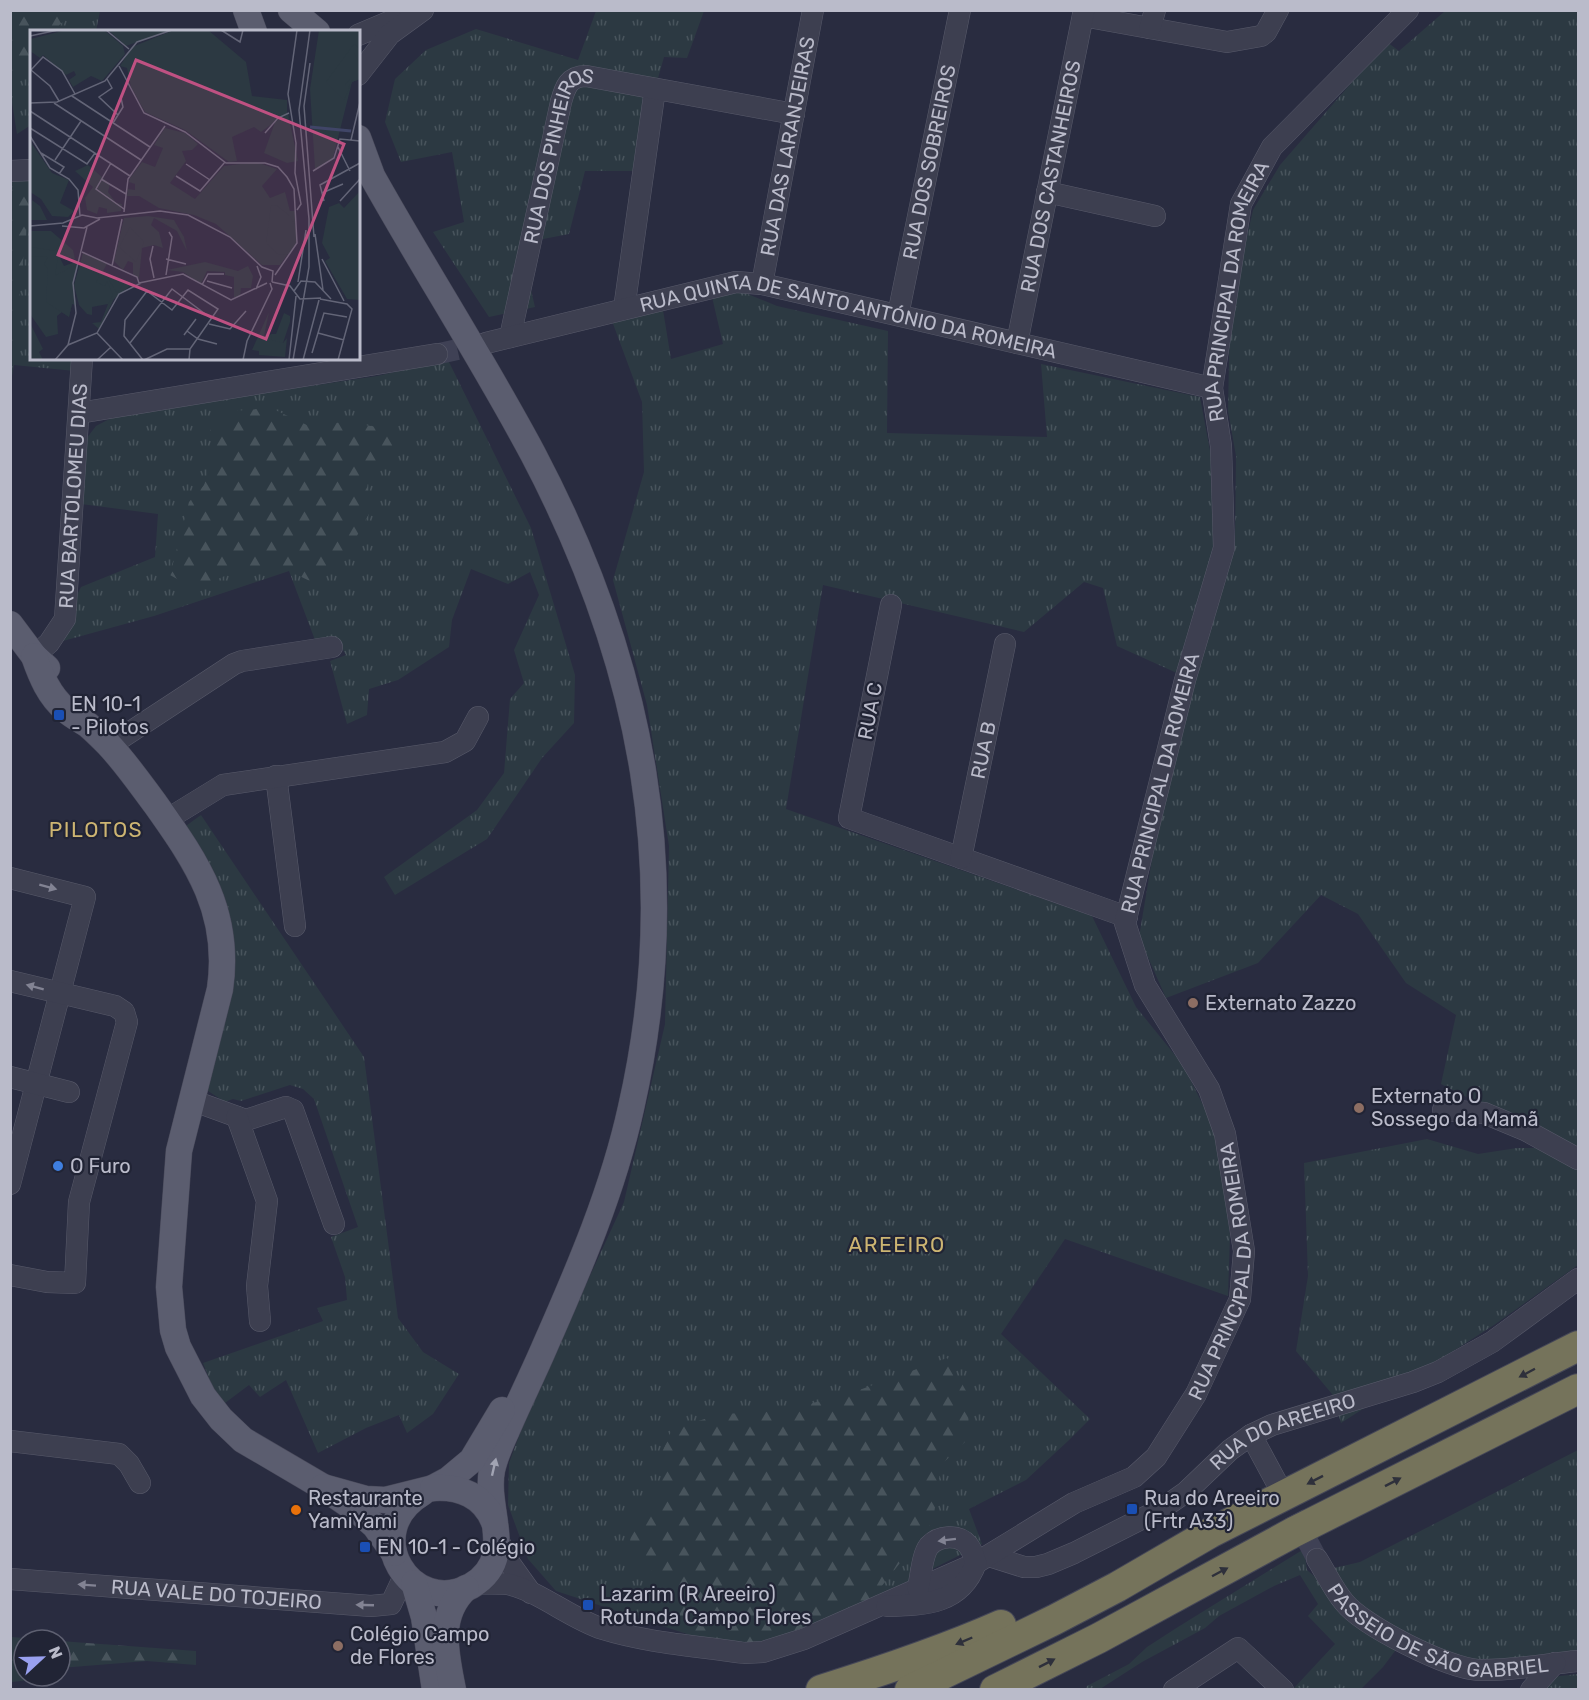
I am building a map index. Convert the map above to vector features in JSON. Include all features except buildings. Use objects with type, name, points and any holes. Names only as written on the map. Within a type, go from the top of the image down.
[{"type":"highway","points":[[910,1689],[1065,1614],[1210,1533],[1578,1346]]},
{"type":"highway","points":[[995,1689],[1099,1638],[1304,1527],[1578,1389]]},
{"type":"highway","points":[[820,1689],[941,1650],[1210,1533]]},
{"type":"main road","points":[[246,10],[253,30]]},
{"type":"main road","points":[[291,10],[315,30]]},
{"type":"main road","points":[[360,143],[372,176],[532,453],[567,524],[597,594],[619,659],[636,727],[649,800],[654,879],[654,952],[646,1027],[632,1107],[603,1206],[492,1470],[491,1500],[496,1531],[495,1558],[489,1569],[456,1597],[447,1618],[445,1630],[453,1689]]},
{"type":"main road","points":[[360,187],[396,238],[478,379],[544,499],[567,550],[593,614],[612,671],[626,730],[637,795],[643,864],[644,920],[641,975],[633,1043],[624,1093],[603,1172],[578,1244],[504,1408],[472,1460],[448,1480],[412,1499],[397,1518],[393,1529],[404,1570],[424,1617],[435,1689]]},
{"type":"main road","points":[[10,624],[34,656],[60,682],[89,726],[109,746],[188,852],[204,882],[222,937],[224,963],[220,989],[179,1151],[169,1287],[173,1330],[178,1347],[203,1396],[221,1419],[243,1440],[323,1487],[358,1511],[375,1526],[404,1570],[424,1589],[448,1593],[470,1586]]},
{"type":"main road","points":[[323,1487],[366,1499],[385,1500],[446,1487],[468,1492],[485,1506],[496,1531]]},
{"type":"street","points":[[360,33],[418,10]]},
{"type":"street","points":[[360,72],[390,34],[423,10]]},
{"type":"street","name":"RUA DAS LARANJEIRAS","points":[[762,284],[813,10]]},
{"type":"street","name":"RUA DOS SOBREIROS","points":[[898,315],[960,10]]},
{"type":"street","points":[[1083,13],[1153,19],[1227,42],[1249,40],[1261,36],[1266,32],[1278,10]]},
{"type":"street","name":"RUA PRINCIPAL DA ROMEIRA","points":[[531,1593],[582,1621],[603,1629],[634,1636],[744,1653],[779,1648],[982,1559],[1074,1503],[1134,1477],[1156,1457],[1196,1394],[1240,1299],[1244,1251],[1225,1134],[1209,1089],[1145,985],[1125,923],[1185,680],[1224,548],[1221,446],[1212,388],[1241,204],[1272,147],[1408,10]]},
{"type":"street","name":"RUA DOS CASTANHEIROS","points":[[1017,343],[1083,13]]},
{"type":"street","name":"RUA DOS PINHEIROS","points":[[510,337],[565,87],[574,78],[586,76],[794,114]]},
{"type":"street","points":[[624,309],[655,89]]},
{"type":"street","points":[[10,171],[30,170]]},
{"type":"street","points":[[1047,192],[1155,216]]},
{"type":"street","name":"RUA QUINTA DE SANTO ANTÓNIO DA ROMEIRA","points":[[486,343],[736,282],[762,284],[1212,388]]},
{"type":"street","points":[[79,413],[437,354]]},
{"type":"street","name":"RUA BARTOLOMEU DIAS","points":[[34,656],[49,642],[65,619],[82,360]]},
{"type":"street","name":"RUA C","points":[[891,604],[849,819],[961,858]]},
{"type":"street","name":"RUA B","points":[[961,858],[1005,644]]},
{"type":"street","points":[[109,746],[234,664],[332,647]]},
{"type":"street","points":[[166,820],[223,785],[445,752],[465,741],[478,717]]},
{"type":"street","points":[[276,776],[295,926]]},
{"type":"street","points":[[961,858],[1127,916]]},
{"type":"street","points":[[10,878],[85,897],[10,1184]]},
{"type":"street","points":[[10,981],[120,1008],[126,1017],[127,1027],[80,1202],[75,1283],[47,1282],[10,1275]]},
{"type":"street","points":[[10,1077],[69,1092]]},
{"type":"street","points":[[191,1100],[249,1120],[285,1108],[293,1110],[334,1224]]},
{"type":"street","points":[[1443,1110],[1484,1113],[1525,1130],[1578,1159]]},
{"type":"street","points":[[237,1117],[267,1203],[257,1286],[260,1321]]},
{"type":"street","name":"RUA DO AREEIRO","points":[[982,1559],[1030,1567],[1048,1564],[1065,1557],[1163,1508],[1186,1492],[1230,1450],[1251,1435],[1272,1425],[1413,1382],[1438,1372],[1492,1342],[1578,1279]]},
{"type":"street","points":[[1251,1435],[1279,1487]]},
{"type":"street","points":[[10,1441],[119,1454],[129,1464],[140,1483]]},
{"type":"street","points":[[496,1531],[507,1557],[531,1593]]},
{"type":"street","points":[[875,1606],[923,1605],[956,1593],[982,1559],[963,1541],[955,1538],[945,1538],[934,1542],[928,1548],[918,1588]]},
{"type":"street","name":"PASSEIO DE SÃO GABRIEL","points":[[1317,1559],[1344,1602],[1355,1612],[1379,1629],[1436,1658],[1477,1670],[1578,1661]]},
{"type":"street","name":"RUA VALE DO TOJEIRO","points":[[10,1579],[371,1606],[391,1604],[404,1570]]},
{"type":"street","points":[[470,1586],[509,1585],[531,1593]]},
{"type":"street","points":[[1183,1687],[1238,1648],[1282,1689]]},
{"type":"street","points":[[1531,1689],[1555,1664]]},
{"type":"green space","points":[[11,10],[71,11],[54,30],[30,30],[30,54],[11,76]]},
{"type":"green space","points":[[10,11],[100,11],[96,30],[30,30],[30,126],[17,134],[11,96]]},
{"type":"green space","points":[[596,11],[704,11],[687,58],[664,57],[655,89],[644,171],[585,171],[569,234],[538,240],[525,264],[535,307],[489,317],[433,232],[464,222],[452,152],[401,162],[385,122],[395,79],[426,50],[476,29],[578,60]]},
{"type":"green space","points":[[1445,11],[1578,11],[1578,1154],[1441,1084],[1456,1015],[1406,983],[1358,914],[1321,895],[1258,963],[1166,998],[1139,937],[1164,788],[1235,540],[1236,456],[1228,411],[1230,311],[1253,210],[1280,165],[1387,42],[1399,51]]},
{"type":"green space","points":[[30,178],[30,360],[76,360],[75,371],[14,365],[11,382],[10,180]]},
{"type":"green space","points":[[30,183],[30,193],[15,339],[11,353],[11,196],[13,184]]},
{"type":"green space","points":[[743,292],[777,306],[888,331],[887,433],[1047,437],[1041,364],[1200,397],[1216,483],[1213,549],[1179,674],[1117,646],[1103,588],[1084,582],[1024,632],[823,585],[786,809],[1092,916],[1136,1007],[1183,1065],[1217,1133],[1230,1235],[1228,1296],[1065,1239],[1001,1334],[1090,1419],[1026,1480],[969,1509],[982,1544],[851,1610],[758,1644],[690,1635],[556,1591],[528,1559],[508,1505],[509,1463],[531,1404],[624,1202],[665,1024],[669,846],[647,705],[613,580],[644,472],[642,402],[612,321],[663,310],[671,359],[723,344],[712,297]]},
{"type":"green space","points":[[448,360],[531,528],[575,675],[574,723],[542,758],[487,839],[395,895],[384,877],[477,810],[504,773],[510,699],[524,683],[514,650],[539,595],[530,572],[508,584],[471,569],[452,620],[449,647],[398,680],[369,689],[367,715],[347,724],[330,661],[346,655],[336,637],[315,640],[289,571],[154,616],[63,641],[73,603],[81,587],[155,557],[158,514],[81,504],[83,443],[96,426],[117,415],[377,376]]},
{"type":"green space","points":[[271,408],[309,426],[344,422],[398,430],[391,460],[367,476],[369,514],[353,543],[332,572],[312,582],[289,571],[236,571],[195,589],[170,575],[189,502],[204,485],[213,457],[210,430],[233,411]]},
{"type":"green space","points":[[201,815],[364,1057],[398,1318],[423,1352],[459,1374],[433,1414],[407,1433],[399,1415],[366,1428],[318,1453],[286,1380],[260,1397],[249,1385],[225,1403],[214,1391],[203,1363],[323,1321],[317,1308],[347,1300],[345,1277],[331,1237],[358,1227],[314,1099],[303,1089],[290,1085],[241,1101],[233,1099],[225,1102],[202,1087],[234,957],[233,934],[225,905],[183,828]]},
{"type":"green space","points":[[1427,1139],[1478,1154],[1517,1148],[1547,1148],[1578,1170],[1578,1265],[1494,1325],[1341,1423],[1332,1394],[1296,1351],[1308,1276],[1304,1163]]},
{"type":"green space","points":[[947,1358],[969,1396],[968,1439],[941,1465],[933,1521],[870,1601],[758,1644],[690,1635],[665,1621],[662,1578],[629,1555],[632,1518],[663,1496],[660,1457],[672,1429],[721,1414],[785,1411],[862,1389]]},
{"type":"green space","points":[[1578,1450],[1578,1654],[1482,1663],[1414,1640],[1355,1603],[1334,1568],[1360,1562]]},
{"type":"green space","points":[[1304,1549],[1307,1570],[1398,1647],[1383,1667],[1361,1689],[1294,1688],[1335,1644],[1308,1616],[1318,1604],[1300,1575],[1274,1586],[1219,1616],[1205,1628],[1142,1662],[1100,1689],[1085,1690],[1087,1686],[1129,1664],[1147,1647],[1178,1627]]},
{"type":"green space","points":[[11,1637],[12,1689],[11,1689]]},
{"type":"green space","points":[[72,1642],[196,1651],[196,1665],[147,1661],[72,1667]]},
{"type":"green space","points":[[1578,1674],[1578,1689],[1540,1690],[1551,1677]]},
{"type":"tunnel","points":[[437,354],[486,343]]},
{"type":"tunnel","points":[[1279,1487],[1317,1559]]},
{"type":"place","name":"EN 10-1 - Pilotos","points":[[59,715]]},
{"type":"place","name":"Externato Zazzo","points":[[1193,1003]]},
{"type":"place","name":"Externato O Sossego da Mamã","points":[[1359,1108]]},
{"type":"place","name":"O Furo","points":[[58,1166]]},
{"type":"place","name":"Rua do Areeiro (Frtr A33)","points":[[1132,1509]]},
{"type":"place","name":"Restaurante YamiYami","points":[[296,1510]]},
{"type":"place","name":"EN 10-1 - Colégio","points":[[365,1547]]},
{"type":"place","name":"Lazarim (R Areeiro) Rotunda Campo Flores","points":[[588,1605]]},
{"type":"place","name":"Colégio Campo de Flores","points":[[338,1646]]},
{"type":"district","name":"PILOTOS","points":[[96,829]]},
{"type":"district","name":"AREEIRO","points":[[897,1244]]}]
